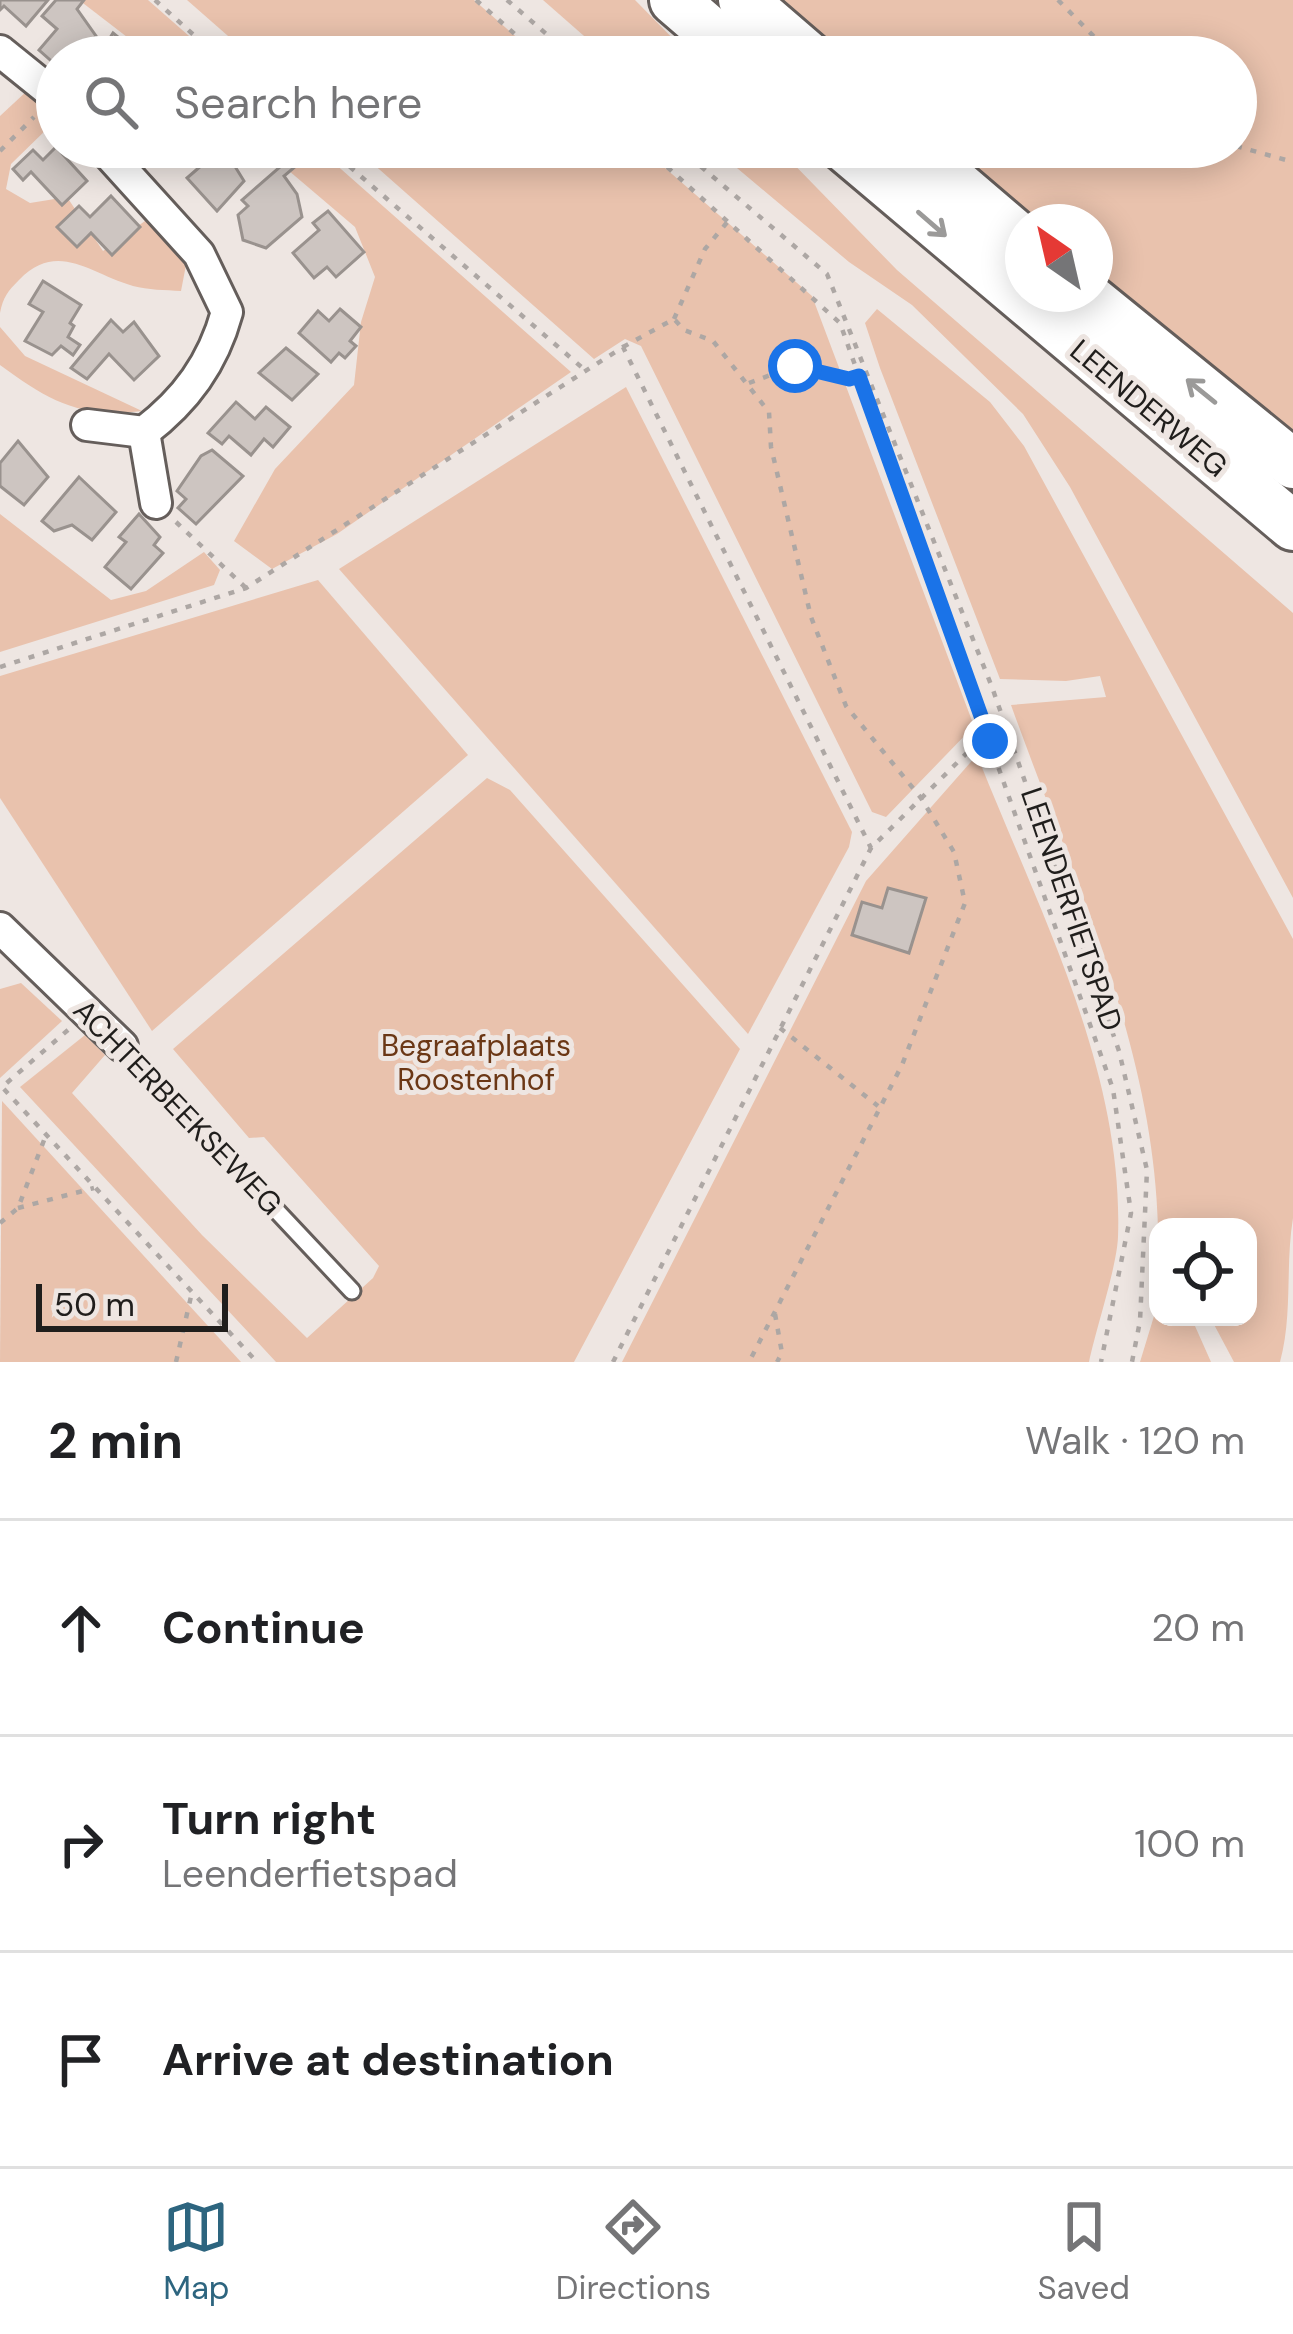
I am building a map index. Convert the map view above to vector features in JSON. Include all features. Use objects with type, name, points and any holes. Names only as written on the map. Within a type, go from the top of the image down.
[{"type":"main road","points":[[674,0],[716,36]]},
{"type":"main road","points":[[743,0],[785,36]]},
{"type":"main road","name":"LEENDERWEG","points":[[869,168],[1293,526]]},
{"type":"main road","points":[[938,168],[1005,226]]},
{"type":"main road","name":"LEENDERWEG","points":[[1106,312],[1293,464]]},
{"type":"street","points":[[0,51],[36,80]]},
{"type":"street","points":[[87,425],[143,432],[173,410],[213,357],[227,312],[199,254],[121,168]]},
{"type":"street","points":[[143,432],[156,503]]},
{"type":"street","name":"ACHTERBEEKSEWEG","points":[[0,928],[122,1046]]},
{"type":"lane","name":"ACHTERBEEKSEWEG","points":[[122,1046],[352,1291]]},
{"type":"path","points":[[155,0],[194,36]]},
{"type":"path","points":[[476,0],[518,36]]},
{"type":"path","points":[[507,0],[549,36]]},
{"type":"path","points":[[1058,0],[1093,36]]},
{"type":"path","points":[[0,151],[36,116]]},
{"type":"path","points":[[1257,152],[1293,162]]},
{"type":"path","points":[[352,168],[586,371]]},
{"type":"path","name":"LEENDERFIETSPAD","points":[[669,168],[840,323],[1113,1089],[1131,1213],[1102,1362]]},
{"type":"path","points":[[703,168],[827,274],[992,687],[1119,1051],[1147,1170],[1140,1321],[1132,1362]]},
{"type":"path","points":[[0,667],[247,588],[674,319],[705,249],[729,220]]},
{"type":"path","points":[[674,319],[684,330],[713,341],[769,412],[771,447],[811,617],[845,706],[921,798],[954,852],[965,903],[902,1065],[749,1362]]},
{"type":"path","points":[[623,347],[871,848]]},
{"type":"path","points":[[748,383],[795,366],[849,379],[859,376]]},
{"type":"path","points":[[156,503],[247,588]]},
{"type":"path","points":[[613,1362],[871,848],[975,745],[990,741]]},
{"type":"path","points":[[88,1012],[1,1088],[256,1362]]},
{"type":"path","points":[[780,1028],[878,1106]]},
{"type":"path","points":[[18,1208],[46,1135]]},
{"type":"path","points":[[0,1223],[18,1208],[95,1188]]},
{"type":"path","points":[[176,1362],[192,1292]]},
{"type":"path","points":[[775,1314],[782,1354],[777,1362]]},
{"type":"green space","points":[[79,0],[148,0],[189,36],[126,36]]},
{"type":"green space","points":[[187,0],[474,0],[515,36],[228,36]]},
{"type":"green space","points":[[543,0],[635,0],[670,36],[584,36]]},
{"type":"green space","points":[[774,0],[1293,0],[1293,430],[1113,288],[1113,204],[1011,204],[970,168],[1257,168],[1257,36],[815,36]]},
{"type":"green space","points":[[28,90],[36,102],[36,140],[11,164],[6,189],[30,203],[67,197],[103,251],[152,216],[187,260],[181,291],[139,287],[74,264],[47,262],[15,284],[0,313],[0,116]]},
{"type":"green space","points":[[286,168],[340,168],[571,372],[337,534],[272,569],[234,541],[275,469],[354,385],[361,322],[375,277],[355,227]]},
{"type":"green space","points":[[378,168],[665,168],[812,296],[974,726],[886,817],[872,812],[641,346],[625,339],[594,359]]},
{"type":"green space","points":[[737,168],[797,168],[897,270],[1293,613],[1293,898],[1070,487],[1023,414],[912,305],[849,262]]},
{"type":"green space","points":[[877,309],[990,402],[1024,446],[1293,939],[1293,1218],[1280,1362],[1234,1362],[1215,1326],[1257,1326],[1257,1218],[1157,1218],[1142,1093],[1125,1027],[1083,897],[1011,705],[1106,697],[1100,676],[1066,681],[1000,679],[865,323]]},
{"type":"green space","points":[[0,327],[25,356],[142,411],[82,409],[34,388],[0,365]]},
{"type":"green space","points":[[626,387],[852,832],[849,847],[748,1034],[339,569]]},
{"type":"green space","points":[[0,514],[111,600],[146,591],[204,552],[220,570],[214,585],[0,652]]},
{"type":"green space","points":[[318,580],[468,755],[152,1031],[0,798],[0,676]]},
{"type":"green space","points":[[977,755],[1072,990],[1107,1112],[1118,1237],[1089,1362],[622,1362],[866,881]]},
{"type":"green space","name":"Begraafplaats Roostenhof","points":[[487,778],[510,790],[740,1049],[574,1362],[276,1362],[20,1087],[85,1035],[105,1055],[72,1093],[202,1235],[307,1338],[373,1278],[379,1266],[264,1137],[249,1138],[173,1049]]},
{"type":"green space","points":[[21,983],[62,1021],[0,1078],[0,989]]},
{"type":"green space","points":[[2,1101],[241,1362],[0,1362]]},
{"type":"green space","points":[[1151,1326],[1195,1326],[1211,1362],[1140,1362]]},
{"type":"building","points":[[0,0],[48,0],[26,26],[4,6],[0,10]]},
{"type":"building","points":[[56,0],[84,0],[77,9],[96,36],[51,36],[57,29],[42,16]]},
{"type":"building","points":[[33,150],[36,168],[75,168],[87,181],[62,205],[31,172],[23,180],[13,169]]},
{"type":"building","points":[[199,168],[236,168],[244,181],[217,211],[187,178]]},
{"type":"building","points":[[279,168],[294,168],[284,176],[297,194],[302,217],[266,248],[243,240],[238,215],[248,206],[242,200]]},
{"type":"building","points":[[111,196],[140,227],[112,255],[91,233],[77,247],[57,227],[79,206],[90,217]]},
{"type":"building","points":[[328,211],[364,252],[336,277],[327,267],[314,278],[293,253],[319,230],[313,223]]},
{"type":"building","points":[[43,281],[81,305],[70,323],[74,326],[68,337],[80,345],[73,355],[61,346],[52,355],[25,341],[43,312],[29,304]]},
{"type":"building","points":[[340,309],[361,327],[350,341],[356,346],[345,358],[339,353],[331,362],[299,333],[318,311],[329,321]]},
{"type":"building","points":[[111,320],[123,332],[134,322],[159,356],[134,380],[109,354],[87,379],[71,368]]},
{"type":"building","points":[[286,348],[318,374],[292,400],[259,373]]},
{"type":"building","points":[[236,402],[255,419],[266,407],[290,427],[273,447],[264,439],[251,455],[229,436],[222,444],[208,433]]},
{"type":"building","points":[[18,441],[48,477],[24,505],[0,486],[0,463]]},
{"type":"building","points":[[212,450],[243,476],[196,524],[178,508],[186,499],[177,491],[201,456]]},
{"type":"building","points":[[79,477],[116,512],[92,540],[72,525],[54,531],[42,521]]},
{"type":"building","points":[[139,514],[160,537],[154,545],[163,553],[131,589],[105,567],[126,542],[119,537]]},
{"type":"building","points":[[888,888],[926,898],[909,953],[852,935],[862,902],[882,908]]},
{"type":"route","points":[[795,366],[849,379],[859,376],[990,741]]}]
